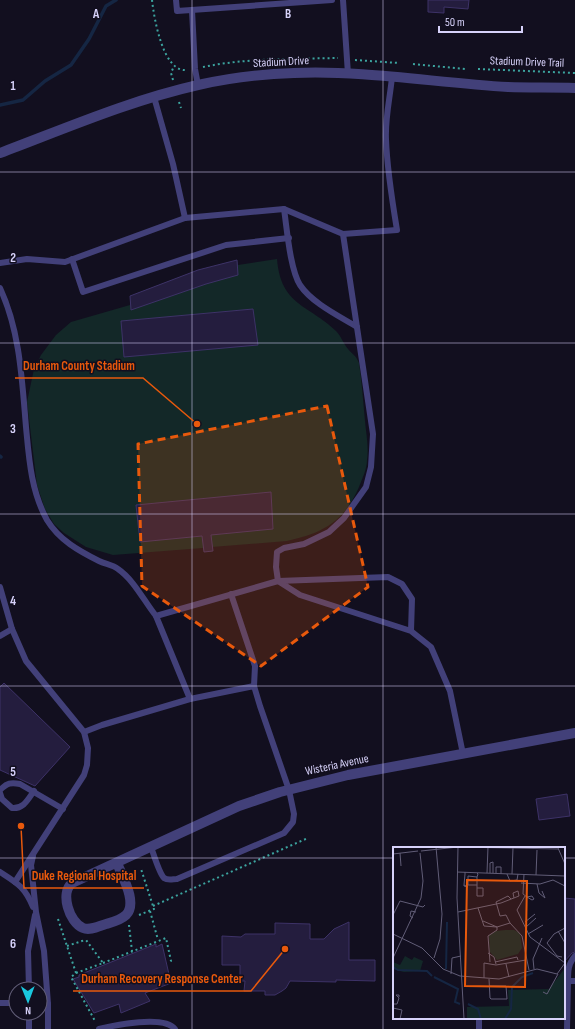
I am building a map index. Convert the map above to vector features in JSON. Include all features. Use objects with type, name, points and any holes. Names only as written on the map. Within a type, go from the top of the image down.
[{"type":"street","name":"Stadium Drive","points":[[0,153],[154,97],[198,85],[249,77],[294,73],[348,74],[509,87],[575,88]]},
{"type":"street","name":"Wisteria Avenue","points":[[117,863],[130,897],[130,909],[127,914],[119,919],[88,929],[83,928],[77,924],[69,911],[66,896],[67,888],[76,881],[151,848],[200,823],[239,806],[289,790],[348,775],[575,732]]},
{"type":"lane","points":[[176,0],[177,11],[332,0]]},
{"type":"lane","points":[[343,0],[348,74]]},
{"type":"lane","points":[[192,10],[195,69],[198,85]]},
{"type":"lane","points":[[0,263],[27,259],[65,262],[185,218],[284,209],[343,234],[397,230],[391,192],[386,138],[386,118],[392,77]]},
{"type":"lane","points":[[154,97],[173,164],[185,218]]},
{"type":"lane","points":[[284,209],[294,273],[300,286],[324,307],[358,327]]},
{"type":"lane","points":[[343,234],[374,434],[371,467],[366,487],[344,518],[329,532],[304,544],[284,548],[277,552],[276,567],[278,581],[300,595],[412,631],[431,648],[450,691],[463,754]]},
{"type":"lane","points":[[72,259],[83,292],[226,245],[289,238]]},
{"type":"lane","points":[[0,288],[14,329],[20,354],[30,473],[37,498],[48,521],[59,536],[75,548],[117,568],[128,576],[156,616],[190,699]]},
{"type":"lane","points":[[156,616],[278,581],[388,577],[402,584],[412,599],[412,631]]},
{"type":"lane","points":[[0,587],[12,629],[26,661],[84,732],[88,748],[87,765],[84,775],[15,882]]},
{"type":"lane","points":[[151,848],[165,878],[170,880],[177,879],[284,833],[293,822],[294,814],[289,790],[254,686],[255,666],[231,594]]},
{"type":"lane","points":[[0,636],[12,629]]},
{"type":"lane","points":[[84,732],[102,725],[190,699],[254,686]]},
{"type":"lane","points":[[34,791],[24,806],[18,809],[12,808],[2,799],[0,791],[7,783],[13,782],[34,791],[63,808]]},
{"type":"lane","points":[[34,852],[31,865],[36,912],[44,952],[46,981]]},
{"type":"lane","points":[[0,872],[20,885],[29,897],[36,912],[28,951],[29,981]]},
{"type":"lane","points":[[567,1029],[566,981],[570,962],[575,956]]},
{"type":"lane","points":[[566,981],[575,981]]},
{"type":"lane","points":[[99,1029],[146,1021],[161,1021],[175,1029]]},
{"type":"path","points":[[152,0],[153,12],[161,42],[168,58],[174,66],[182,70],[195,69],[223,63],[287,59],[339,58]]},
{"type":"path","points":[[352,59],[399,63]]},
{"type":"path","points":[[412,64],[465,68]]},
{"type":"path","points":[[173,80],[171,73],[174,66]]},
{"type":"path","name":"Stadium Drive Trail","points":[[478,69],[575,73]]},
{"type":"path","points":[[179,102],[181,108]]},
{"type":"path","points":[[153,906],[308,838]]},
{"type":"path","points":[[150,911],[158,940]]},
{"type":"path","points":[[58,919],[76,973]]},
{"type":"path","points":[[130,925],[132,951]]},
{"type":"path","points":[[96,1022],[71,976],[166,938],[171,961],[169,964]]},
{"type":"path","points":[[86,940],[103,963]]},
{"type":"highlighted area","points":[[327,406],[368,587],[261,666],[142,586],[138,444]]},
{"type":"green space","points":[[277,259],[284,286],[290,295],[336,331],[346,347],[355,356],[359,363],[368,455],[366,467],[359,487],[346,509],[331,524],[322,530],[300,538],[287,541],[212,547],[213,551],[204,552],[203,548],[113,555],[86,547],[64,533],[54,524],[45,509],[37,485],[27,402],[34,369],[41,355],[56,335],[71,322],[130,305],[130,296],[198,270],[237,260],[238,265]]},
{"type":"building","points":[[428,0],[469,0],[468,9],[444,7],[444,13],[428,12]]},
{"type":"building","points":[[237,260],[238,275],[206,284],[131,310],[130,296],[198,270]]},
{"type":"building","points":[[253,309],[258,345],[124,357],[121,321]]},
{"type":"building","points":[[271,492],[273,529],[211,535],[213,551],[204,552],[202,536],[140,542],[136,505]]},
{"type":"building","points":[[4,683],[70,747],[35,786],[0,770],[0,687]]},
{"type":"building","points":[[567,794],[570,816],[539,820],[536,799]]},
{"type":"building","points":[[565,898],[575,899],[575,952],[572,953],[565,961]]},
{"type":"building","points":[[349,922],[349,960],[375,960],[375,981],[290,981],[286,988],[275,995],[265,995],[265,991],[244,991],[245,981],[240,981],[240,965],[222,965],[222,936],[241,937],[245,934],[275,934],[275,923],[310,924],[310,939],[324,939],[334,929]]},
{"type":"building","points":[[156,944],[156,947],[162,944],[171,983],[145,993],[150,1001],[121,1013],[119,1004],[94,1013],[73,979],[79,977],[79,975]]},
{"type":"waterway","points":[[0,105],[23,100],[45,81],[71,65],[89,39],[106,6],[116,0]]},
{"type":"place","name":"Durham County Stadium","points":[[197,424]]},
{"type":"place","name":"Duke Regional Hospital","points":[[21,826]]},
{"type":"place","name":"Durham Recovery Response Center","points":[[285,949]]}]
